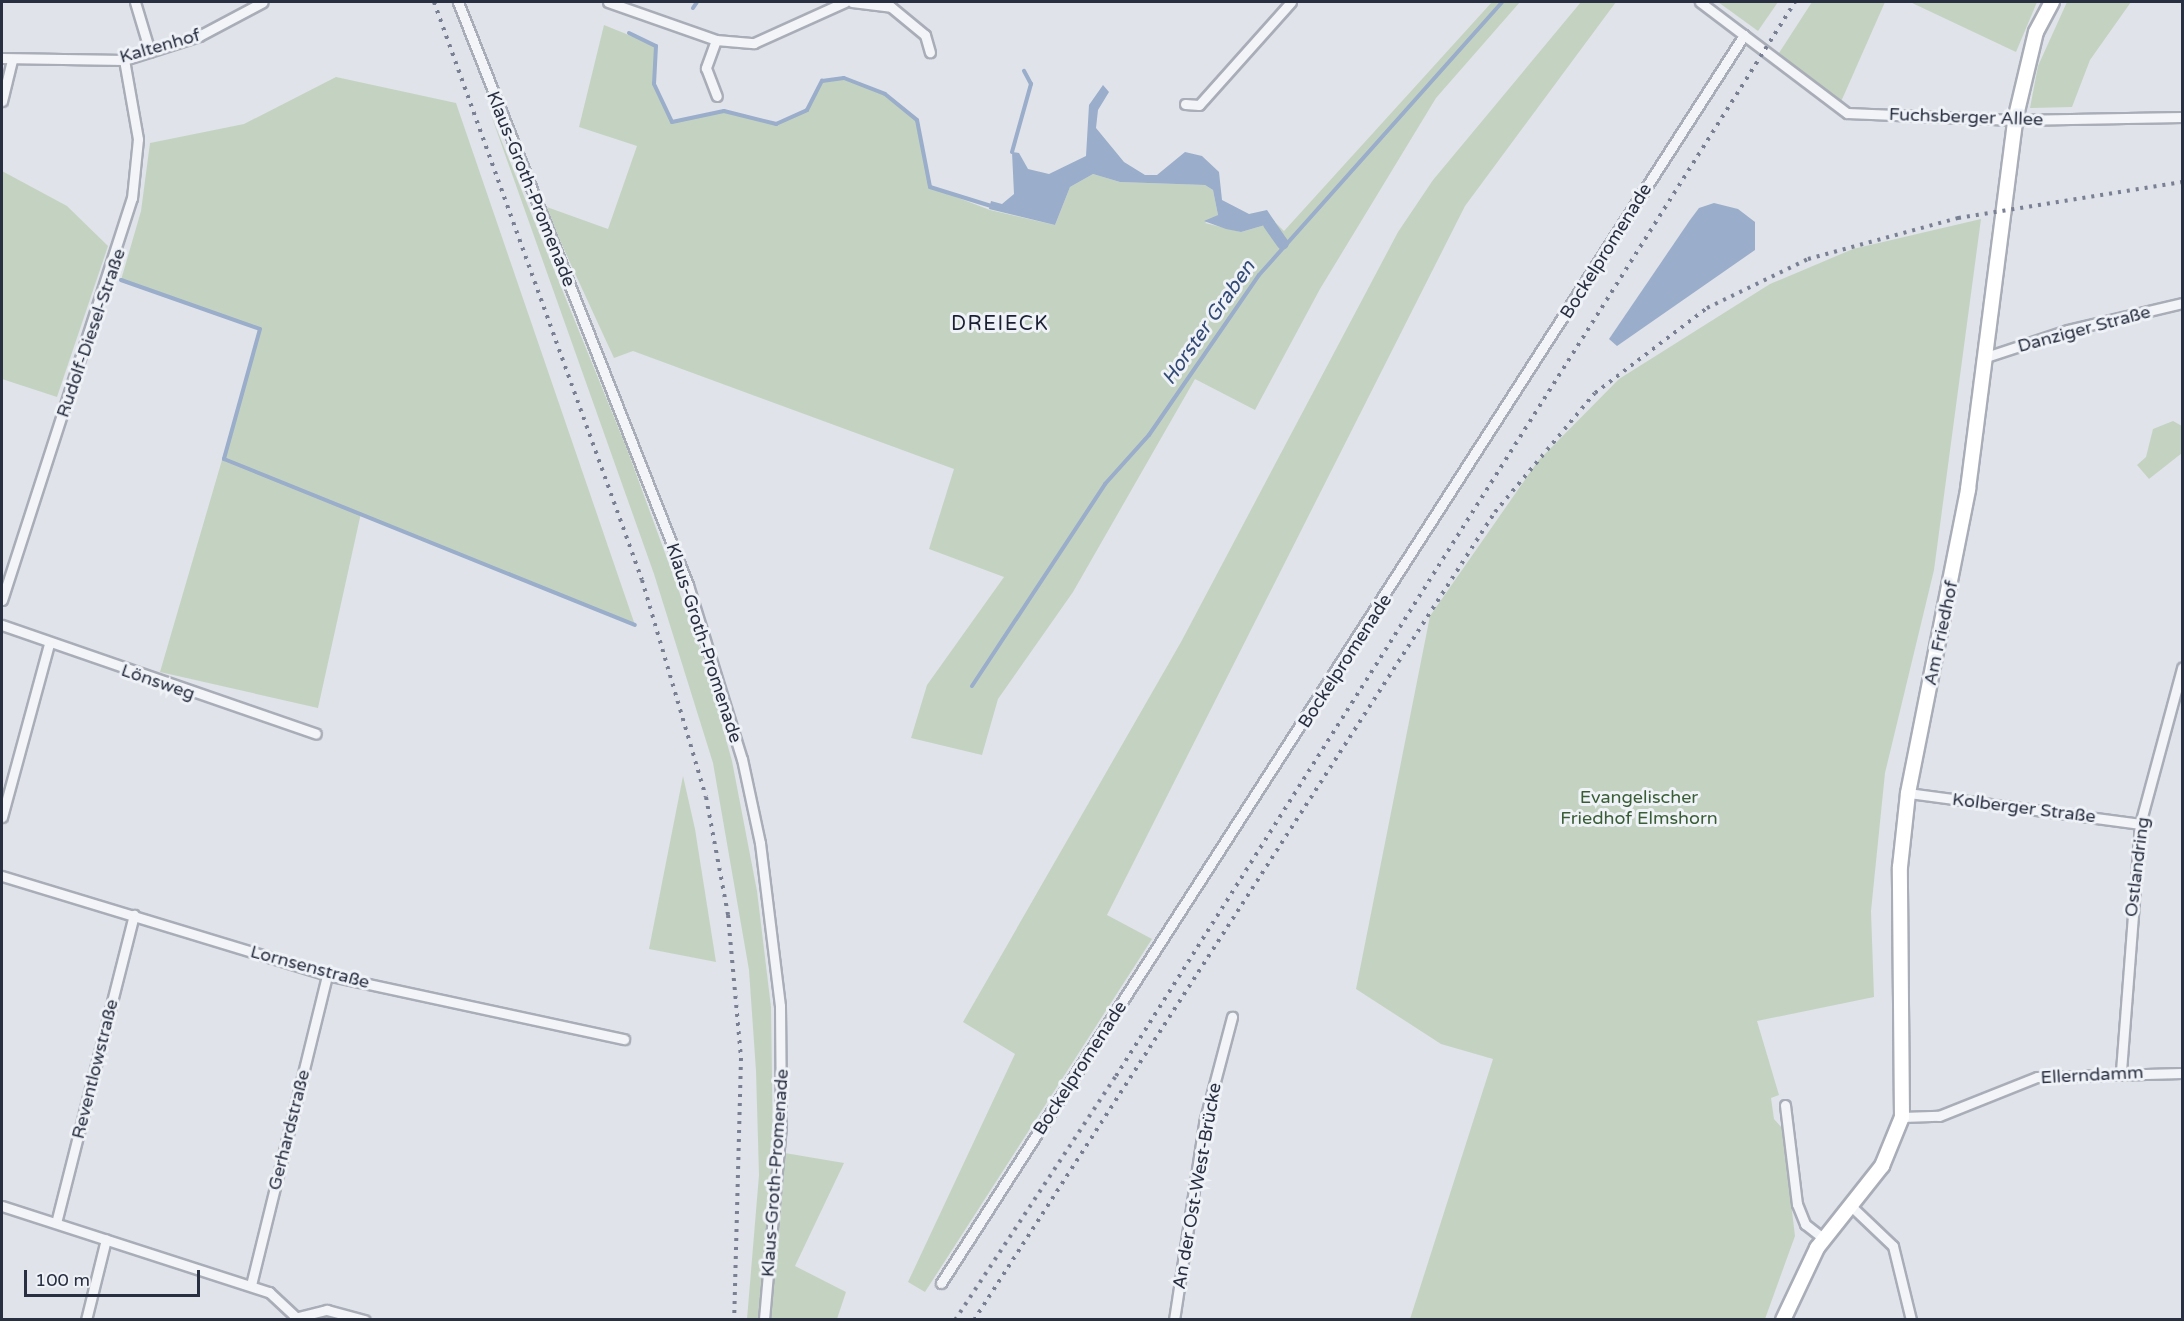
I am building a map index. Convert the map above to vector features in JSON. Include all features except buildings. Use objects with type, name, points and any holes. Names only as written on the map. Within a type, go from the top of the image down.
[{"type":"street","points":[[135,2],[150,52]]},
{"type":"street","name":"Kaltenhof","points":[[2,58],[12,60],[124,60],[198,36],[263,2]]},
{"type":"street","name":"Klaus-Groth-Promenade","points":[[458,2],[688,585],[742,759],[760,843],[780,1006],[781,1125],[764,1320]]},
{"type":"street","points":[[608,2],[716,40],[753,43],[845,2]]},
{"type":"street","points":[[852,2],[891,7],[925,36],[930,52]]},
{"type":"street","points":[[1185,104],[1199,105],[1291,2]]},
{"type":"street","name":"Fuchsberger Allee","points":[[1700,2],[1847,113],[2015,120],[2182,117]]},
{"type":"street","name":"Am Friedhof","points":[[1783,1320],[1824,1239],[1851,1206],[1892,1146],[1902,1117],[1900,867],[1908,793],[1965,509],[2015,120],[2036,32],[2052,2]]},
{"type":"street","name":"Bockelpromenade","points":[[941,1283],[1744,35]]},
{"type":"street","points":[[716,40],[706,68],[717,96]]},
{"type":"street","points":[[2,101],[12,60]]},
{"type":"street","name":"Rudolf-Diesel-Straße","points":[[2,600],[132,198],[138,139],[124,60]]},
{"type":"street","name":"Danziger Straße","points":[[1986,357],[2068,330],[2182,303]]},
{"type":"street","name":"Lönsweg","points":[[2,625],[49,644],[316,735]]},
{"type":"street","points":[[2,817],[49,644]]},
{"type":"street","name":"Ostlandring","points":[[2121,1071],[2140,824],[2182,668]]},
{"type":"street","name":"Kolberger Straße","points":[[1908,793],[2140,824]]},
{"type":"street","name":"Lornsenstraße","points":[[2,876],[327,975],[624,1039]]},
{"type":"street","name":"Reventlowstraße","points":[[56,1223],[134,915]]},
{"type":"street","name":"Gerhardstraße","points":[[251,1286],[327,975]]},
{"type":"street","name":"An der Ost-West-Brücke","points":[[1174,1320],[1204,1123],[1232,1017]]},
{"type":"street","name":"Ellerndamm","points":[[1902,1117],[1939,1116],[2037,1077],[2121,1071],[2182,1073]]},
{"type":"street","points":[[1785,1105],[1797,1204],[1805,1224],[1824,1239]]},
{"type":"street","points":[[2,1206],[278,1296],[298,1318],[327,1310],[364,1320]]},
{"type":"street","points":[[1851,1206],[1893,1246],[1911,1320]]},
{"type":"street","points":[[86,1320],[106,1239]]},
{"type":"green space","points":[[1492,2],[1520,2],[1436,98],[1320,289],[1255,410],[1195,379],[1073,592],[998,699],[982,755],[911,738],[927,685],[1004,577],[929,549],[954,469],[633,351],[614,358],[544,206],[608,229],[637,146],[579,127],[604,25],[656,46],[654,84],[672,122],[724,111],[776,124],[807,110],[822,81],[844,78],[885,94],[917,120],[930,187],[990,210],[1055,225],[1070,187],[1093,174],[1120,182],[1205,185],[1213,190],[1218,215],[1205,223],[1241,232],[1275,222],[1284,231]]},
{"type":"green space","points":[[1581,2],[1616,2],[1465,206],[1107,915],[1152,939],[925,1292],[908,1282],[1015,1054],[963,1022],[1181,642],[1398,232],[1433,180]]},
{"type":"green space","points":[[1718,2],[1778,2],[1758,31]]},
{"type":"green space","points":[[1812,2],[1885,2],[1840,104],[1779,53]]},
{"type":"green space","points":[[1910,2],[2037,2],[2016,52]]},
{"type":"green space","points":[[2067,2],[2131,2],[2090,60],[2072,107],[2030,108],[2038,66]]},
{"type":"green space","points":[[336,77],[456,103],[635,625],[361,513],[318,708],[160,672],[260,330],[121,280],[141,211],[150,143],[244,124]]},
{"type":"green space","points":[[491,115],[627,449],[703,657],[732,761],[757,891],[771,1007],[773,1151],[844,1163],[795,1266],[846,1292],[837,1319],[747,1319],[759,1175],[756,1071],[749,970],[713,763],[654,574]]},
{"type":"green space","points":[[2,171],[67,206],[108,246],[57,397],[2,379]]},
{"type":"green space","name":"Evangelischer Friedhof Elmshorn","points":[[1981,219],[1934,570],[1885,773],[1871,911],[1874,997],[1757,1021],[1779,1095],[1771,1098],[1774,1119],[1782,1128],[1795,1236],[1765,1319],[1410,1319],[1493,1059],[1441,1044],[1356,989],[1430,616],[1538,461],[1619,379],[1770,284],[1853,249]]},
{"type":"green space","points":[[2173,421],[2182,426],[2182,453],[2149,479],[2137,465],[2146,457],[2153,429]]},
{"type":"green space","points":[[683,776],[695,829],[716,962],[649,949]]},
{"type":"water","points":[[1103,85],[1109,92],[1098,110],[1096,128],[1124,162],[1145,175],[1157,175],[1185,152],[1202,156],[1219,172],[1222,200],[1249,214],[1267,210],[1275,222],[1241,232],[1226,229],[1204,221],[1218,215],[1213,190],[1205,185],[1120,182],[1093,174],[1070,187],[1055,225],[989,209],[991,201],[1002,204],[1014,194],[1012,152],[1019,153],[1028,169],[1049,174],[1086,156],[1089,105]]},
{"type":"water","points":[[1714,203],[1738,209],[1755,222],[1755,250],[1617,346],[1609,339],[1699,208]]},
{"type":"waterway","points":[[693,8],[697,2]]},
{"type":"waterway","name":"Horster Graben","points":[[972,686],[1105,484],[1149,435],[1259,275],[1502,2]]},
{"type":"waterway","points":[[629,33],[656,46],[654,84],[672,122],[724,111],[776,124],[807,110],[822,81],[844,78],[885,94],[917,120],[930,187],[991,206]]},
{"type":"waterway","points":[[1012,152],[1031,84],[1024,71]]},
{"type":"waterway","points":[[1269,224],[1283,244]]},
{"type":"waterway","points":[[121,280],[260,329],[224,459],[635,625]]},
{"type":"railway","points":[[434,2],[642,580],[706,797],[728,915],[741,1058],[734,1320]]},
{"type":"railway","points":[[955,1320],[1116,1076],[1795,2]]},
{"type":"railway","points":[[974,1320],[1495,512],[1595,393],[1707,308],[1808,259],[1958,218],[2182,182]]},
{"type":"district","name":"DREIECK","points":[[1000,324]]}]
